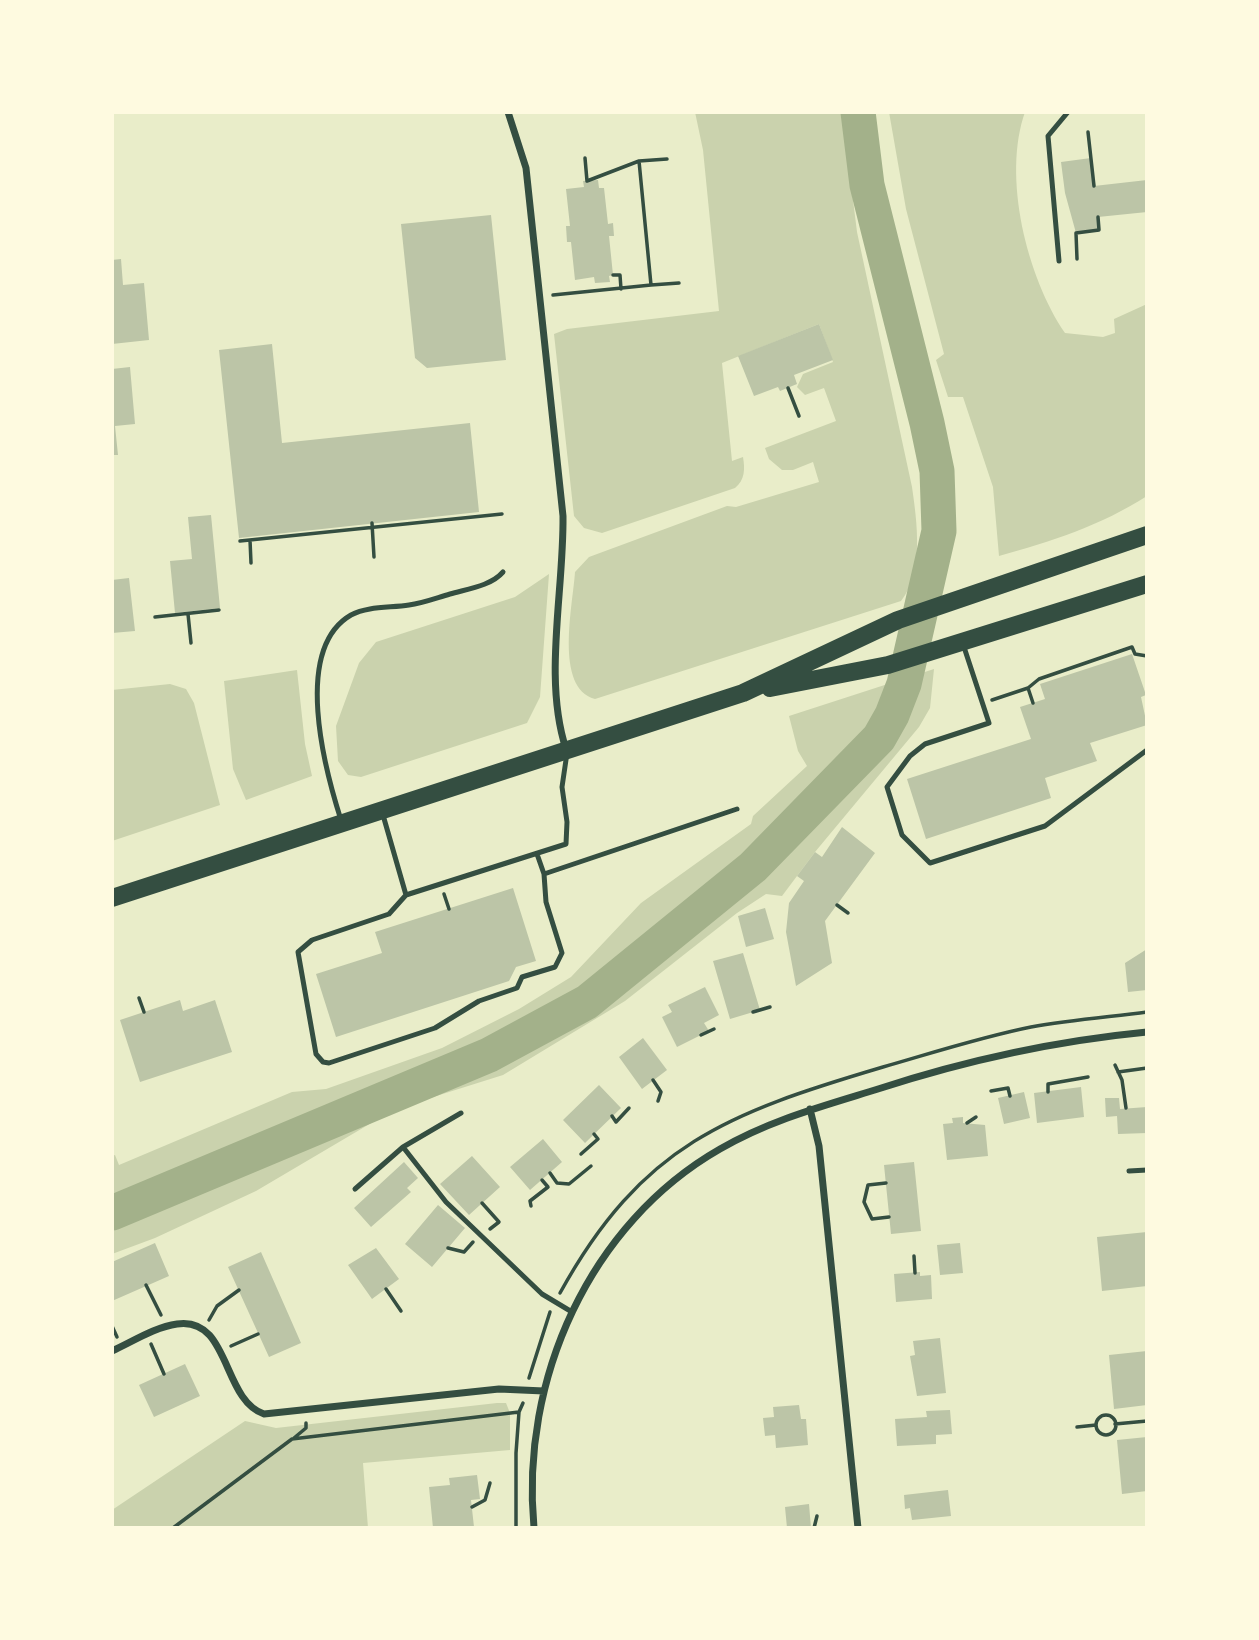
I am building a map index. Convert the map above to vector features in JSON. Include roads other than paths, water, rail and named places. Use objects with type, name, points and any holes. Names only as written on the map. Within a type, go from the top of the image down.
[{"type":"highway","points":[[112,898],[743,693],[898,620],[1144,532]]},
{"type":"highway","points":[[743,693],[888,665],[1147,584]]},
{"type":"street","points":[[508,112],[526,168],[563,516],[563,562],[554,695],[567,751]]},
{"type":"street","points":[[534,1528],[535,1453],[544,1391],[572,1312],[603,1256],[635,1215],[662,1189],[720,1149],[772,1123],[810,1109],[987,1056],[1055,1042],[1147,1032]]},
{"type":"street","points":[[810,1109],[818,1146],[858,1528]]},
{"type":"street","points":[[112,1351],[167,1327],[187,1324],[206,1331],[220,1351],[242,1399],[264,1414],[499,1389],[544,1391]]},
{"type":"lane","points":[[1059,261],[1048,136],[1068,112]]},
{"type":"lane","points":[[342,825],[326,770],[317,715],[319,673],[336,628],[357,612],[428,601],[490,582],[503,572]]},
{"type":"lane","points":[[962,641],[989,723],[925,744],[910,756],[887,787],[902,835],[930,863],[1045,826],[1147,750]]},
{"type":"lane","points":[[537,854],[544,874],[546,902],[562,953],[555,967],[522,977],[517,988],[479,1001],[435,1028],[329,1063],[323,1062],[316,1054],[298,952],[312,940],[389,914],[407,895],[537,854],[566,845],[567,822],[562,787],[567,751]]},
{"type":"lane","points":[[544,874],[737,809]]},
{"type":"lane","points":[[382,812],[407,895]]},
{"type":"lane","points":[[355,1189],[403,1147],[461,1113]]},
{"type":"lane","points":[[403,1147],[446,1202],[483,1234],[542,1294],[572,1312]]},
{"type":"lane","points":[[1129,1171],[1147,1170]]},
{"type":"waterway","points":[[112,1213],[489,1055],[587,1002],[753,867],[879,738],[892,715],[904,684],[939,531],[937,471],[867,185],[858,112]]}]
